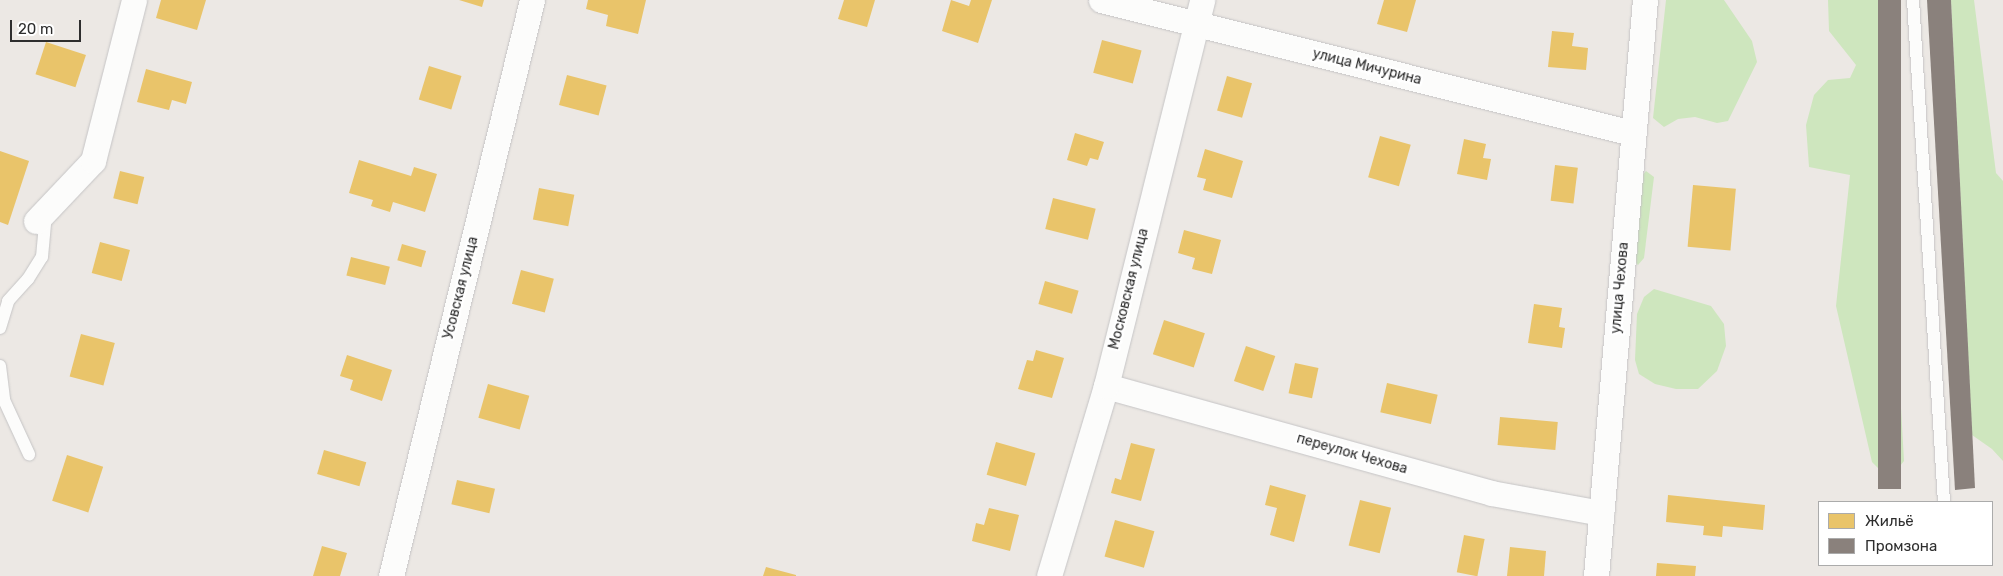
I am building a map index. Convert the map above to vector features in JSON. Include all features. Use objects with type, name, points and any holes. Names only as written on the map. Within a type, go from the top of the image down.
[{"type":"street","points":[[41,216],[93,161],[134,0]]},
{"type":"street","name":"Усовская улица","points":[[391,576],[532,0]]},
{"type":"street","name":"улица Мичурина","points":[[1101,0],[1632,133]]},
{"type":"street","name":"Московская улица","points":[[1049,576],[1106,386],[1202,0]]},
{"type":"street","name":"улица Чехова","points":[[1596,576],[1632,133],[1645,0]]},
{"type":"street","name":"переулок Чехова","points":[[1106,386],[1491,494],[1602,513]]},
{"type":"lane","points":[[1914,0],[1944,501]]},
{"type":"lane","points":[[0,328],[8,301],[28,279],[42,256],[41,216]]},
{"type":"lane","points":[[0,366],[4,400],[29,454]]},
{"type":"green space","points":[[1666,0],[1724,0],[1752,41],[1757,62],[1728,121],[1717,123],[1695,117],[1678,119],[1664,127],[1653,118]]},
{"type":"green space","points":[[1828,0],[1878,0],[1904,461],[1893,475],[1883,473],[1872,462],[1836,306],[1850,175],[1809,167],[1806,125],[1814,95],[1828,80],[1850,78],[1856,65],[1829,31]]},
{"type":"green space","points":[[1951,0],[1974,0],[1996,173],[2003,181],[2003,461],[1992,449],[1972,435]]},
{"type":"green space","points":[[1646,171],[1654,177],[1644,258],[1638,265],[1632,259],[1641,177]]},
{"type":"green space","points":[[1654,289],[1711,306],[1724,324],[1726,346],[1717,371],[1698,389],[1676,389],[1655,384],[1639,374],[1635,360],[1637,314],[1644,297]]},
{"type":"building: Жильё","points":[[161,0],[206,0],[197,30],[156,18]]},
{"type":"building: Жильё","points":[[459,0],[484,0],[482,7]]},
{"type":"building: Жильё","points":[[588,0],[646,0],[638,34],[606,26],[608,15],[586,9]]},
{"type":"building: Жильё","points":[[844,0],[875,0],[867,27],[838,19]]},
{"type":"building: Жильё","points":[[951,0],[969,6],[971,0],[992,0],[978,43],[942,31]]},
{"type":"building: Жильё","points":[[1384,0],[1416,0],[1407,32],[1377,24]]},
{"type":"building: Жильё","points":[[1552,31],[1574,33],[1572,46],[1588,48],[1586,70],[1548,67]]},
{"type":"building: Жильё","points":[[1102,40],[1142,51],[1133,83],[1093,73]]},
{"type":"building: Жильё","points":[[46,42],[86,55],[75,87],[35,74]]},
{"type":"building: Жильё","points":[[429,66],[462,76],[451,109],[419,99]]},
{"type":"building: Жильё","points":[[146,69],[192,82],[186,104],[172,100],[169,110],[137,102]]},
{"type":"building: Жильё","points":[[567,75],[607,86],[599,116],[559,105]]},
{"type":"building: Жильё","points":[[1227,76],[1252,83],[1242,118],[1217,111]]},
{"type":"building: Жильё","points":[[1075,133],[1104,142],[1098,160],[1090,158],[1087,166],[1067,160]]},
{"type":"building: Жильё","points":[[1380,136],[1411,145],[1399,186],[1368,177]]},
{"type":"building: Жильё","points":[[1464,139],[1486,144],[1483,158],[1491,159],[1487,180],[1457,174]]},
{"type":"building: Жильё","points":[[1205,149],[1243,161],[1232,198],[1203,190],[1206,179],[1197,177]]},
{"type":"building: Жильё","points":[[0,151],[29,161],[8,225],[0,222]]},
{"type":"building: Жильё","points":[[359,160],[411,176],[414,167],[437,174],[425,212],[393,202],[390,212],[371,206],[373,200],[349,193]]},
{"type":"building: Жильё","points":[[1555,165],[1578,168],[1573,204],[1551,201]]},
{"type":"building: Жильё","points":[[120,171],[144,177],[137,204],[113,198]]},
{"type":"building: Жильё","points":[[1693,185],[1736,189],[1730,251],[1688,247]]},
{"type":"building: Жильё","points":[[539,188],[574,195],[568,226],[533,219]]},
{"type":"building: Жильё","points":[[1053,198],[1096,209],[1088,240],[1045,229]]},
{"type":"building: Жильё","points":[[1184,230],[1221,240],[1212,274],[1192,269],[1195,258],[1178,253]]},
{"type":"building: Жильё","points":[[100,242],[130,250],[122,281],[92,273]]},
{"type":"building: Жильё","points":[[402,244],[426,251],[421,267],[397,260]]},
{"type":"building: Жильё","points":[[351,257],[390,267],[385,285],[346,275]]},
{"type":"building: Жильё","points":[[521,270],[554,279],[545,313],[512,304]]},
{"type":"building: Жильё","points":[[1045,281],[1079,291],[1072,314],[1038,304]]},
{"type":"building: Жильё","points":[[1534,304],[1562,308],[1559,327],[1565,328],[1562,348],[1528,343]]},
{"type":"building: Жильё","points":[[1164,320],[1205,333],[1194,368],[1153,354]]},
{"type":"building: Жильё","points":[[81,334],[115,343],[103,386],[70,377]]},
{"type":"building: Жильё","points":[[1246,346],[1275,356],[1263,391],[1234,381]]},
{"type":"building: Жильё","points":[[1036,350],[1064,358],[1052,398],[1018,389],[1027,360],[1033,361]]},
{"type":"building: Жильё","points":[[347,355],[392,370],[382,401],[350,390],[353,380],[340,376]]},
{"type":"building: Жильё","points":[[1295,363],[1318,368],[1312,398],[1289,393]]},
{"type":"building: Жильё","points":[[1387,383],[1438,395],[1431,424],[1380,412]]},
{"type":"building: Жильё","points":[[488,384],[529,396],[520,429],[478,418]]},
{"type":"building: Жильё","points":[[1500,417],[1558,422],[1555,450],[1498,445]]},
{"type":"building: Жильё","points":[[996,442],[1035,453],[1026,486],[987,475]]},
{"type":"building: Жильё","points":[[1131,443],[1155,449],[1141,501],[1111,493],[1115,478],[1121,480]]},
{"type":"building: Жильё","points":[[324,450],[366,462],[359,486],[317,474]]},
{"type":"building: Жильё","points":[[67,455],[103,467],[88,512],[52,501]]},
{"type":"building: Жильё","points":[[457,480],[495,489],[489,513],[451,504]]},
{"type":"building: Жильё","points":[[1270,485],[1306,495],[1294,542],[1270,535],[1277,508],[1265,505]]},
{"type":"building: Жильё","points":[[1668,495],[1765,505],[1763,530],[1723,526],[1722,537],[1703,535],[1704,526],[1666,522]]},
{"type":"building: Жильё","points":[[1360,500],[1391,508],[1380,553],[1349,546]]},
{"type":"building: Жильё","points":[[989,508],[1019,515],[1010,551],[972,541],[976,523],[984,525]]},
{"type":"building: Жильё","points":[[1115,520],[1154,531],[1144,568],[1105,557]]},
{"type":"building: Жильё","points":[[1464,535],[1485,539],[1477,576],[1457,572]]},
{"type":"building: Жильё","points":[[322,546],[347,553],[340,576],[313,576]]},
{"type":"building: Жильё","points":[[1510,547],[1546,551],[1544,576],[1507,576]]},
{"type":"building: Жильё","points":[[1657,563],[1696,566],[1695,576],[1656,576]]},
{"type":"building: Жильё","points":[[766,567],[796,575],[796,576],[763,576]]},
{"type":"building: Промзона","points":[[1878,0],[1901,0],[1901,489],[1878,489]]},
{"type":"building: Промзона","points":[[1927,0],[1951,0],[1975,488],[1955,490]]}]
